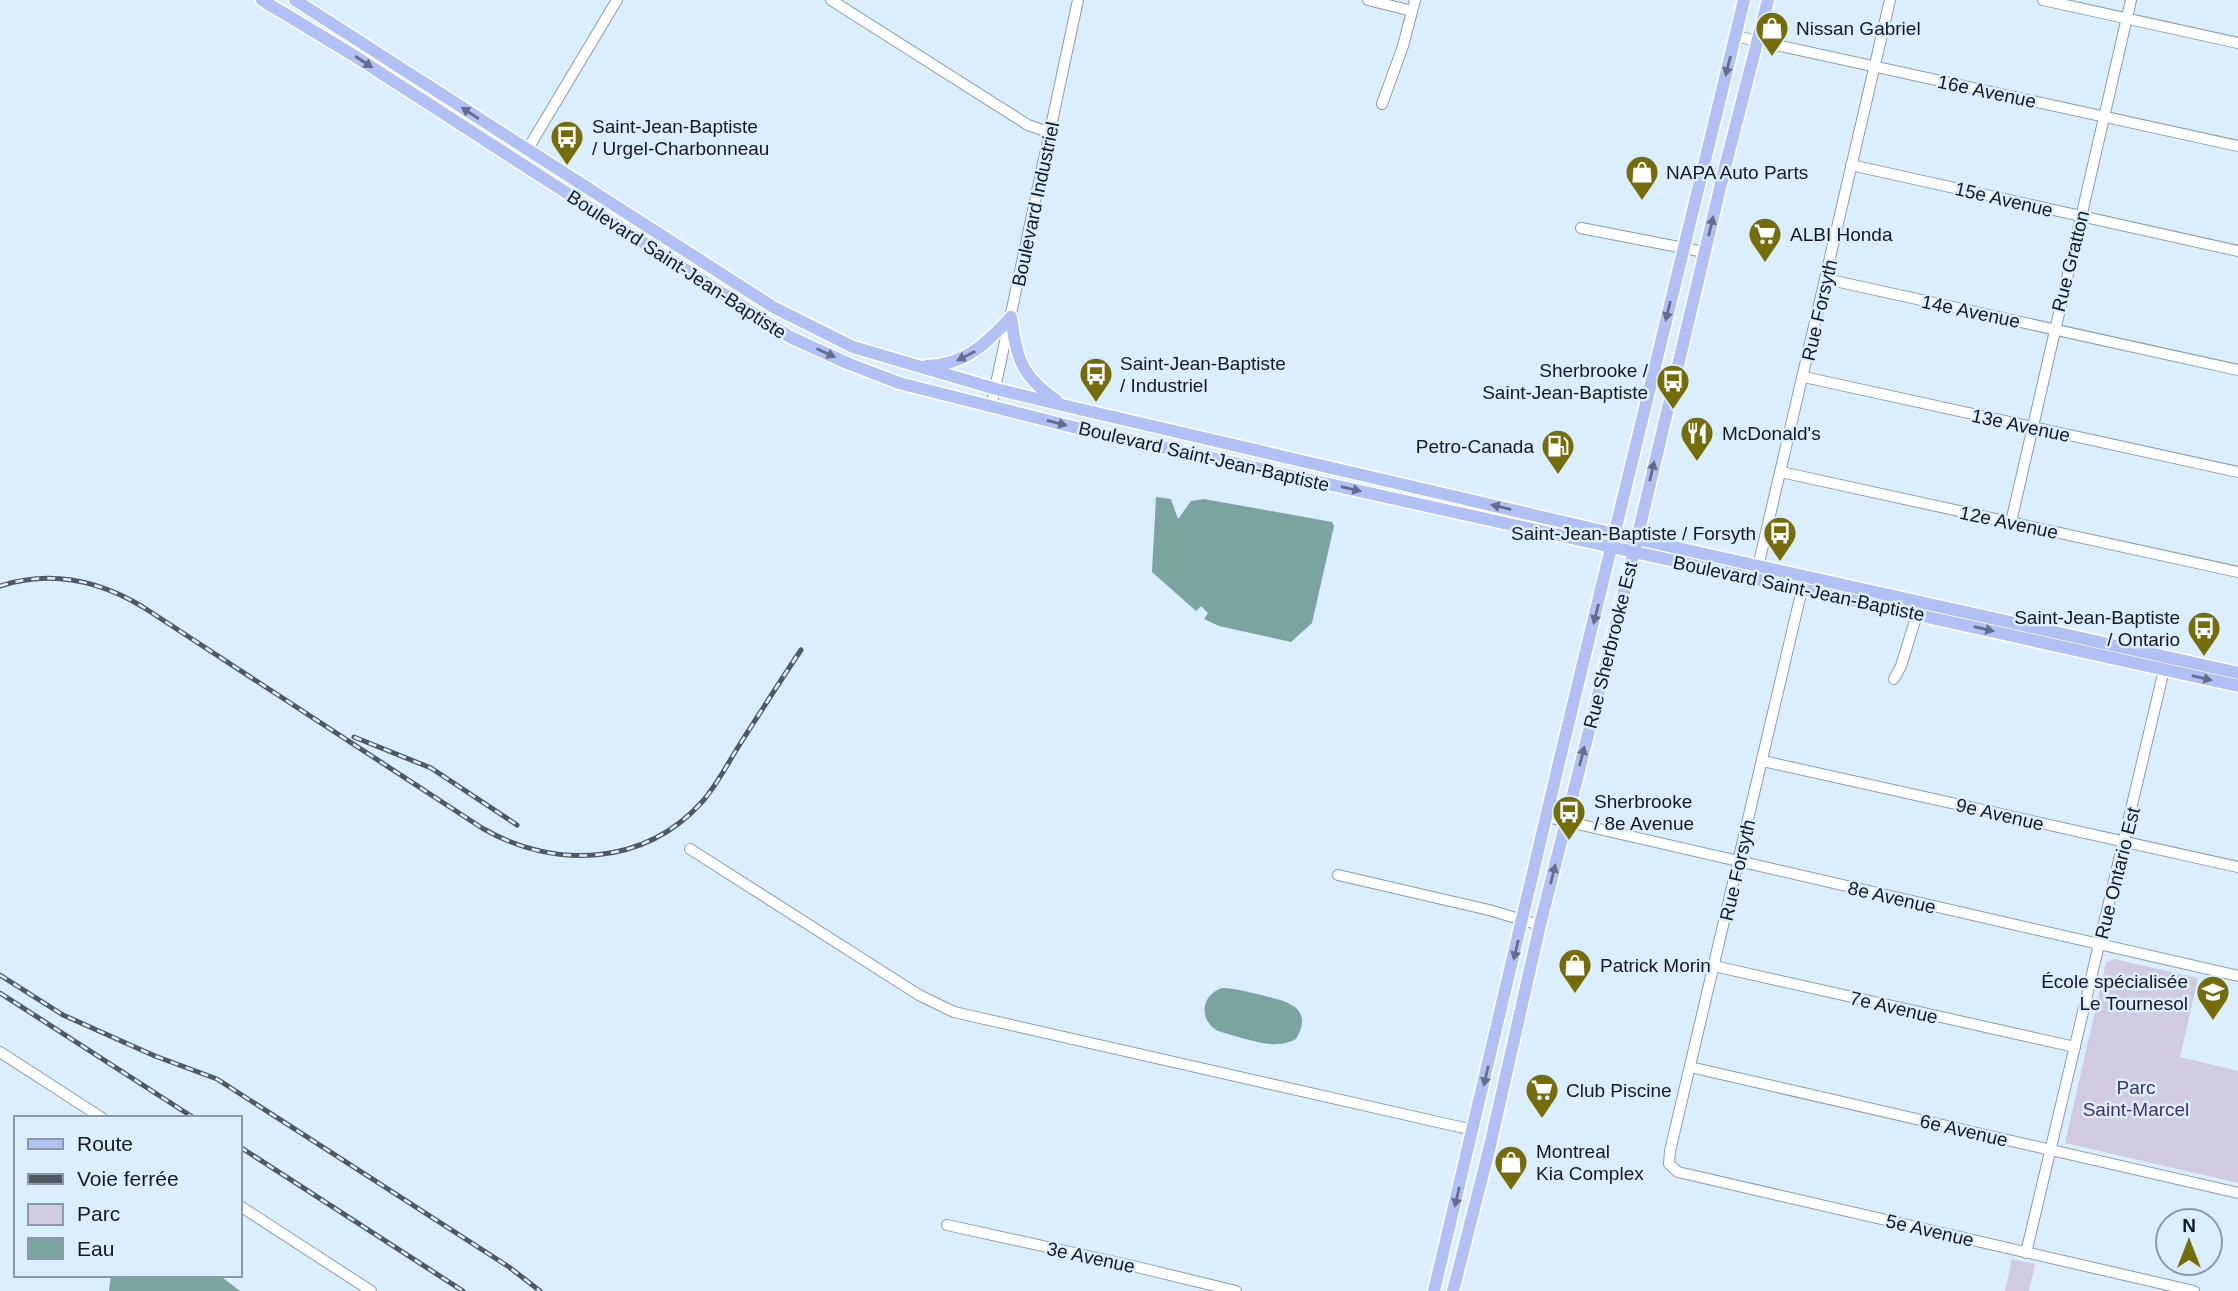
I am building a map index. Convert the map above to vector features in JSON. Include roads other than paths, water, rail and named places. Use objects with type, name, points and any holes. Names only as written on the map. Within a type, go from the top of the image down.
[{"type":"main road","name":"Boulevard Saint-Jean-Baptiste","points":[[262,0],[328,39],[790,337],[847,363],[900,383],[991,407],[1378,496],[1755,578],[1804,582]]},
{"type":"main road","name":"Boulevard Saint-Jean-Baptiste","points":[[296,0],[773,307],[853,346],[907,364],[1079,410],[1758,565],[1804,582],[2166,663],[2238,673]]},
{"type":"main road","name":"Rue Sherbrooke Est","points":[[1434,1291],[1744,0]]},
{"type":"main road","name":"Rue Sherbrooke Est","points":[[1453,1291],[1493,1134],[1540,925],[1634,552],[1704,252],[1768,0]]},
{"type":"main road","points":[[1719,104],[1740,109]]},
{"type":"main road","points":[[1704,166],[1724,171]]},
{"type":"main road","points":[[907,364],[930,366],[950,363],[970,355],[986,344],[1011,317]]},
{"type":"main road","points":[[1011,317],[1020,365],[1039,388],[1057,401],[1079,410]]},
{"type":"main road","points":[[1658,354],[1678,359]]},
{"type":"main road","points":[[1205,455],[1209,439]]},
{"type":"main road","points":[[1378,496],[1382,479]]},
{"type":"main road","points":[[1423,506],[1426,490]]},
{"type":"main road","name":"Boulevard Saint-Jean-Baptiste","points":[[2166,663],[2238,686]]},
{"type":"main road","points":[[1576,694],[1597,700]]},
{"type":"main road","points":[[1508,980],[1527,982]]},
{"type":"main road","points":[[1499,1022],[1517,1027]]},
{"type":"main road","points":[[1473,1130],[1493,1134]]},
{"type":"street","points":[[520,162],[617,0]]},
{"type":"street","points":[[831,0],[1028,125],[1051,133]]},
{"type":"street","name":"Boulevard Industriel","points":[[991,407],[1078,0]]},
{"type":"street","points":[[1368,0],[1414,5],[1403,46],[1382,104]]},
{"type":"street","name":"Rue Forsyth","points":[[1755,578],[1890,0]]},
{"type":"street","points":[[2043,0],[2238,43]]},
{"type":"street","name":"Rue Gratton","points":[[2011,522],[2131,0]]},
{"type":"street","name":"16e Avenue","points":[[1735,36],[2238,146]]},
{"type":"street","name":"15e Avenue","points":[[1851,165],[2238,251]]},
{"type":"street","points":[[1581,228],[1704,252]]},
{"type":"street","name":"14e Avenue","points":[[1826,279],[2238,370]]},
{"type":"street","name":"13e Avenue","points":[[1804,377],[2238,472]]},
{"type":"street","name":"12e Avenue","points":[[1781,472],[2238,572]]},
{"type":"street","name":"Rue Forsyth","points":[[1669,1164],[1804,582]]},
{"type":"street","points":[[1894,679],[1901,666],[1919,608]]},
{"type":"street","name":"Rue Ontario Est","points":[[2026,1252],[2166,663]]},
{"type":"street","name":"9e Avenue","points":[[1763,761],[2238,867]]},
{"type":"street","name":"8e Avenue","points":[[1547,817],[2238,976]]},
{"type":"street","points":[[690,849],[919,995],[954,1012],[1473,1130]]},
{"type":"street","points":[[1338,875],[1489,910],[1540,925]]},
{"type":"street","name":"7e Avenue","points":[[1714,966],[2075,1047]]},
{"type":"street","points":[[0,1052],[99,1116]]},
{"type":"street","name":"6e Avenue","points":[[1690,1067],[2238,1193]]},
{"type":"street","name":"5e Avenue","points":[[1669,1164],[1678,1172],[2194,1291]]},
{"type":"street","points":[[242,1207],[371,1291]]},
{"type":"street","name":"3e Avenue","points":[[947,1226],[1236,1291]]},
{"type":"water","points":[[1156,497],[1171,499],[1178,519],[1191,501],[1204,499],[1332,522],[1334,526],[1312,623],[1291,642],[1219,626],[1204,619],[1208,613],[1201,606],[1196,611],[1152,572]]},
{"type":"water","points":[[1222,988],[1270,997],[1295,1007],[1302,1019],[1296,1039],[1287,1043],[1268,1044],[1218,1031],[1207,1021],[1205,1008],[1210,996]]},
{"type":"water","points":[[111,1277],[222,1277],[240,1291],[109,1291]]},
{"type":"railway","points":[[0,586],[19,581],[55,578],[91,584],[126,598],[482,828],[510,842],[539,851],[568,855],[597,855],[626,849],[653,839],[679,823],[713,788],[801,650]]},
{"type":"railway","points":[[354,737],[431,768],[517,825]]},
{"type":"railway","points":[[0,975],[63,1015],[155,1056],[217,1079],[509,1267],[540,1291]]},
{"type":"railway","points":[[0,993],[191,1116]]},
{"type":"railway","points":[[242,1148],[463,1291]]},
{"type":"place","name":"Nissan Gabriel","points":[[1772,58]]},
{"type":"place","name":"Saint-Jean-Baptiste / Urgel-Charbonneau","points":[[567,167]]},
{"type":"place","name":"NAPA Auto Parts","points":[[1642,202]]},
{"type":"place","name":"ALBI Honda","points":[[1765,264]]},
{"type":"place","name":"Saint-Jean-Baptiste / Industriel","points":[[1096,404]]},
{"type":"place","name":"Sherbrooke / Saint-Jean-Baptiste","points":[[1673,411]]},
{"type":"place","name":"McDonald's","points":[[1697,463]]},
{"type":"place","name":"Petro-Canada","points":[[1558,476]]},
{"type":"place","name":"Saint-Jean-Baptiste / Forsyth","points":[[1780,563]]},
{"type":"place","name":"Saint-Jean-Baptiste / Ontario","points":[[2204,658]]},
{"type":"place","name":"Sherbrooke / 8e Avenue","points":[[1569,842]]},
{"type":"place","name":"Patrick Morin","points":[[1575,995]]},
{"type":"place","name":"École spécialisée Le Tournesol","points":[[2213,1022]]},
{"type":"place","name":"Club Piscine","points":[[1542,1120]]},
{"type":"place","name":"Montreal Kia Complex","points":[[1511,1192]]},
{"type":"park label","name":"Parc Saint-Marcel","points":[[2136,1098]]}]
